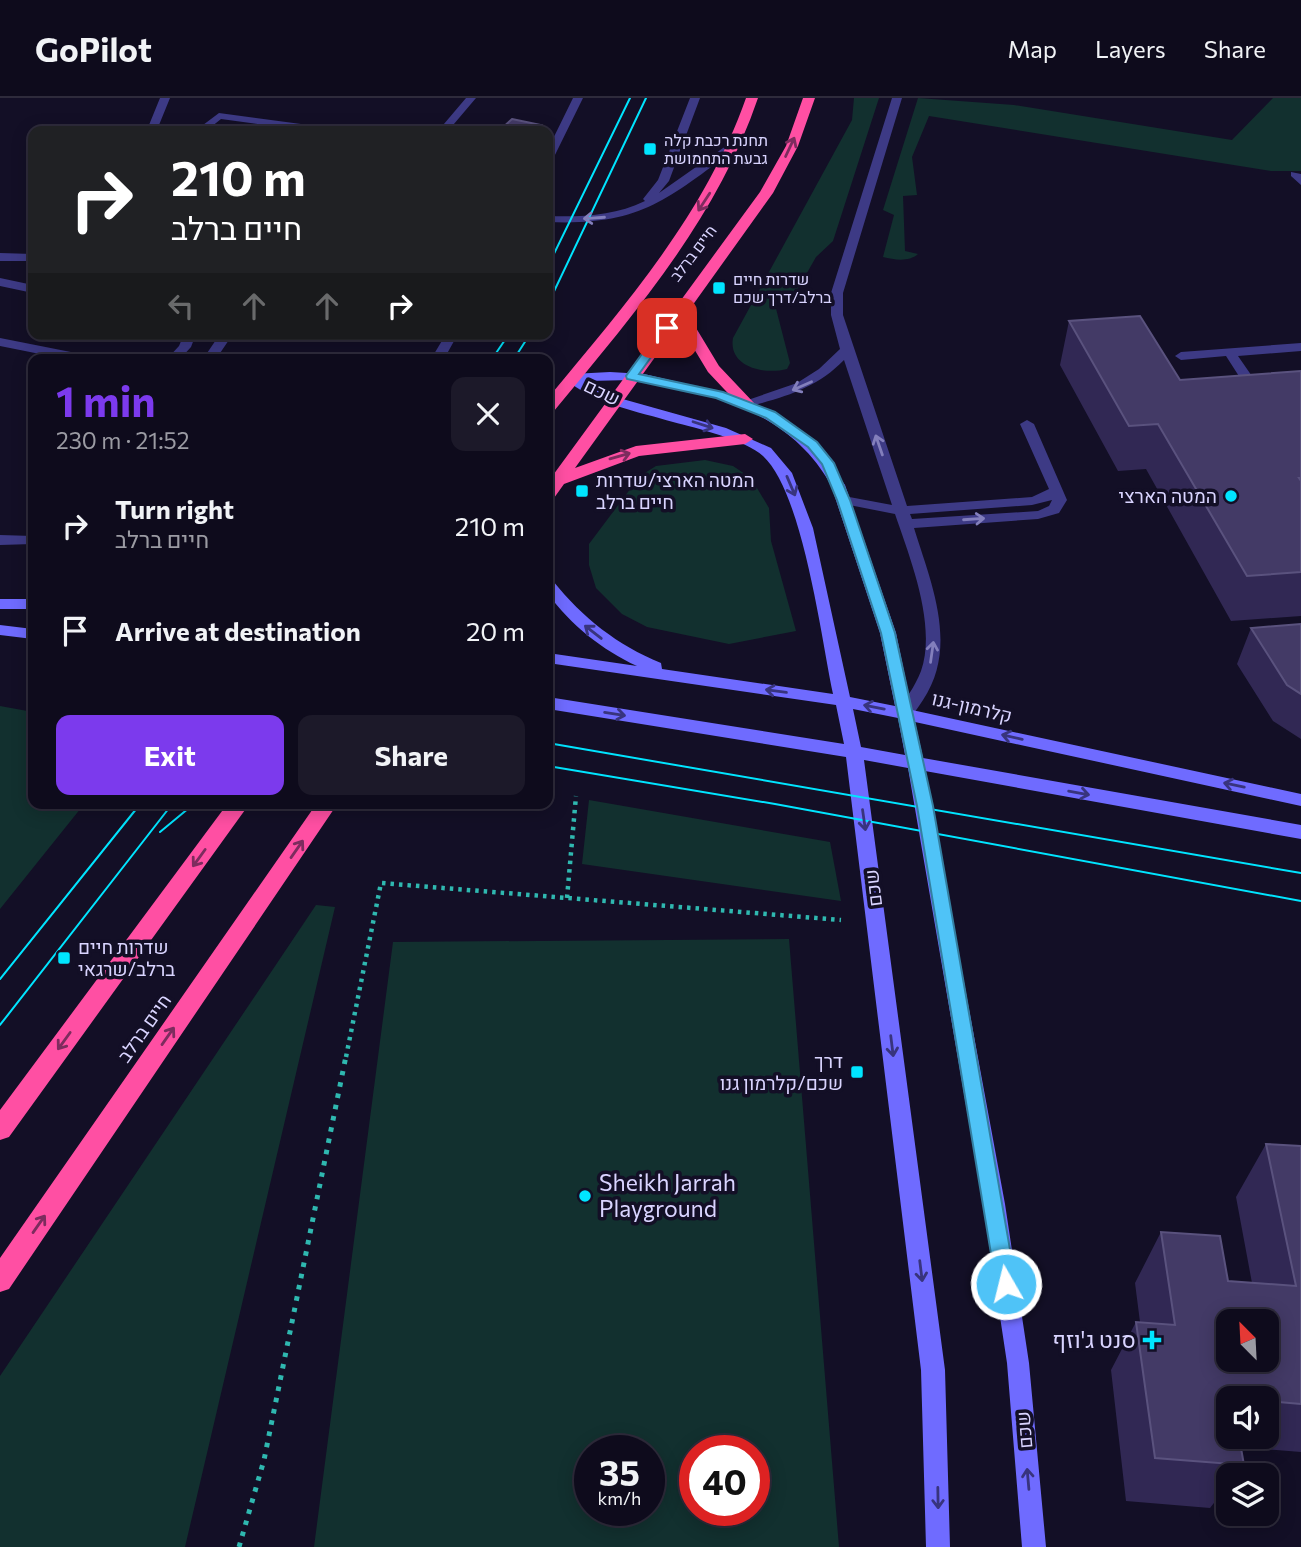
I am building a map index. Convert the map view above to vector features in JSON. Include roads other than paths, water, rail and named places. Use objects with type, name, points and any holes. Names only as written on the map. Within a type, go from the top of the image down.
[{"type":"highway","name":"חיים ברלב","points":[[553,402],[675,247],[715,186],[737,142],[752,98]]},
{"type":"highway","name":"חיים ברלב","points":[[553,486],[766,193],[792,146],[809,98]]},
{"type":"highway","points":[[678,311],[713,369],[746,404]]},
{"type":"highway","points":[[553,487],[636,451],[745,439]]},
{"type":"highway","points":[[0,1129],[236,809]]},
{"type":"highway","name":"חיים ברלב","points":[[0,1280],[324,809]]},
{"type":"street","name":"שכם","points":[[572,378],[632,376],[746,404],[792,427],[813,444],[828,463],[844,500],[888,633],[916,764],[996,1217],[1018,1363],[1034,1547]]},
{"type":"street","name":"שכם","points":[[572,378],[614,401],[745,439],[766,451],[782,467],[798,502],[854,752],[877,923],[933,1370],[938,1547]]},
{"type":"street","points":[[553,590],[582,624],[618,650],[657,668],[699,679]]},
{"type":"street","points":[[0,604],[28,604]]},
{"type":"street","points":[[0,631],[28,634]]},
{"type":"street","name":"קלרמון-גנו","points":[[553,660],[844,701],[1301,800]]},
{"type":"street","points":[[553,704],[854,752],[1301,832]]},
{"type":"lane","points":[[154,126],[165,98]]},
{"type":"lane","points":[[447,126],[471,98]]},
{"type":"lane","points":[[553,149],[578,98]]},
{"type":"lane","points":[[639,208],[663,181],[695,98]]},
{"type":"lane","points":[[897,98],[837,293],[837,315],[931,604],[934,639],[925,681],[905,713]]},
{"type":"lane","points":[[206,126],[219,116],[294,126]]},
{"type":"lane","points":[[553,219],[597,218],[639,208],[737,142]]},
{"type":"lane","points":[[0,257],[28,258]]},
{"type":"lane","points":[[0,282],[19,281],[28,286]]},
{"type":"lane","points":[[0,342],[61,354]]},
{"type":"lane","points":[[1181,356],[1301,347]]},
{"type":"lane","points":[[746,404],[796,390],[814,381],[847,350]]},
{"type":"lane","points":[[1228,352],[1268,409]]},
{"type":"lane","points":[[844,500],[903,517],[1044,514],[1059,506],[1057,490],[1027,424]]},
{"type":"lane","points":[[0,540],[28,540]]},
{"type":"tram line","points":[[553,256],[630,98]]},
{"type":"tram line","points":[[553,293],[646,98]]},
{"type":"tram line","points":[[495,354],[505,340]]},
{"type":"tram line","points":[[517,354],[526,340]]},
{"type":"tram line","points":[[553,744],[1301,873]]},
{"type":"tram line","points":[[553,767],[775,804],[1301,901]]},
{"type":"tram line","points":[[0,979],[136,809]]},
{"type":"tram line","points":[[0,1025],[168,809]]},
{"type":"tram line","points":[[160,832],[188,809]]},
{"type":"place","name":"תחנת רכבת קלה גבעת התחמושת","points":[[650,149]]},
{"type":"place","name":"שדרות חיים ברלב/דרך שכם","points":[[719,288]]},
{"type":"place","name":"המטה הארצי/שדרות חיים ברלב","points":[[582,491]]},
{"type":"place","name":"המטה הארצי","points":[[1231,496]]},
{"type":"place","name":"שדרות חיים ברלב/שרגאי","points":[[64,958]]},
{"type":"place","name":"דרך שכם/קלרמון גנו","points":[[857,1072]]},
{"type":"place","name":"Sheikh Jarrah Playground","points":[[585,1196]]},
{"type":"place","name":"סנט ג'וזף","points":[[1152,1340]]}]
